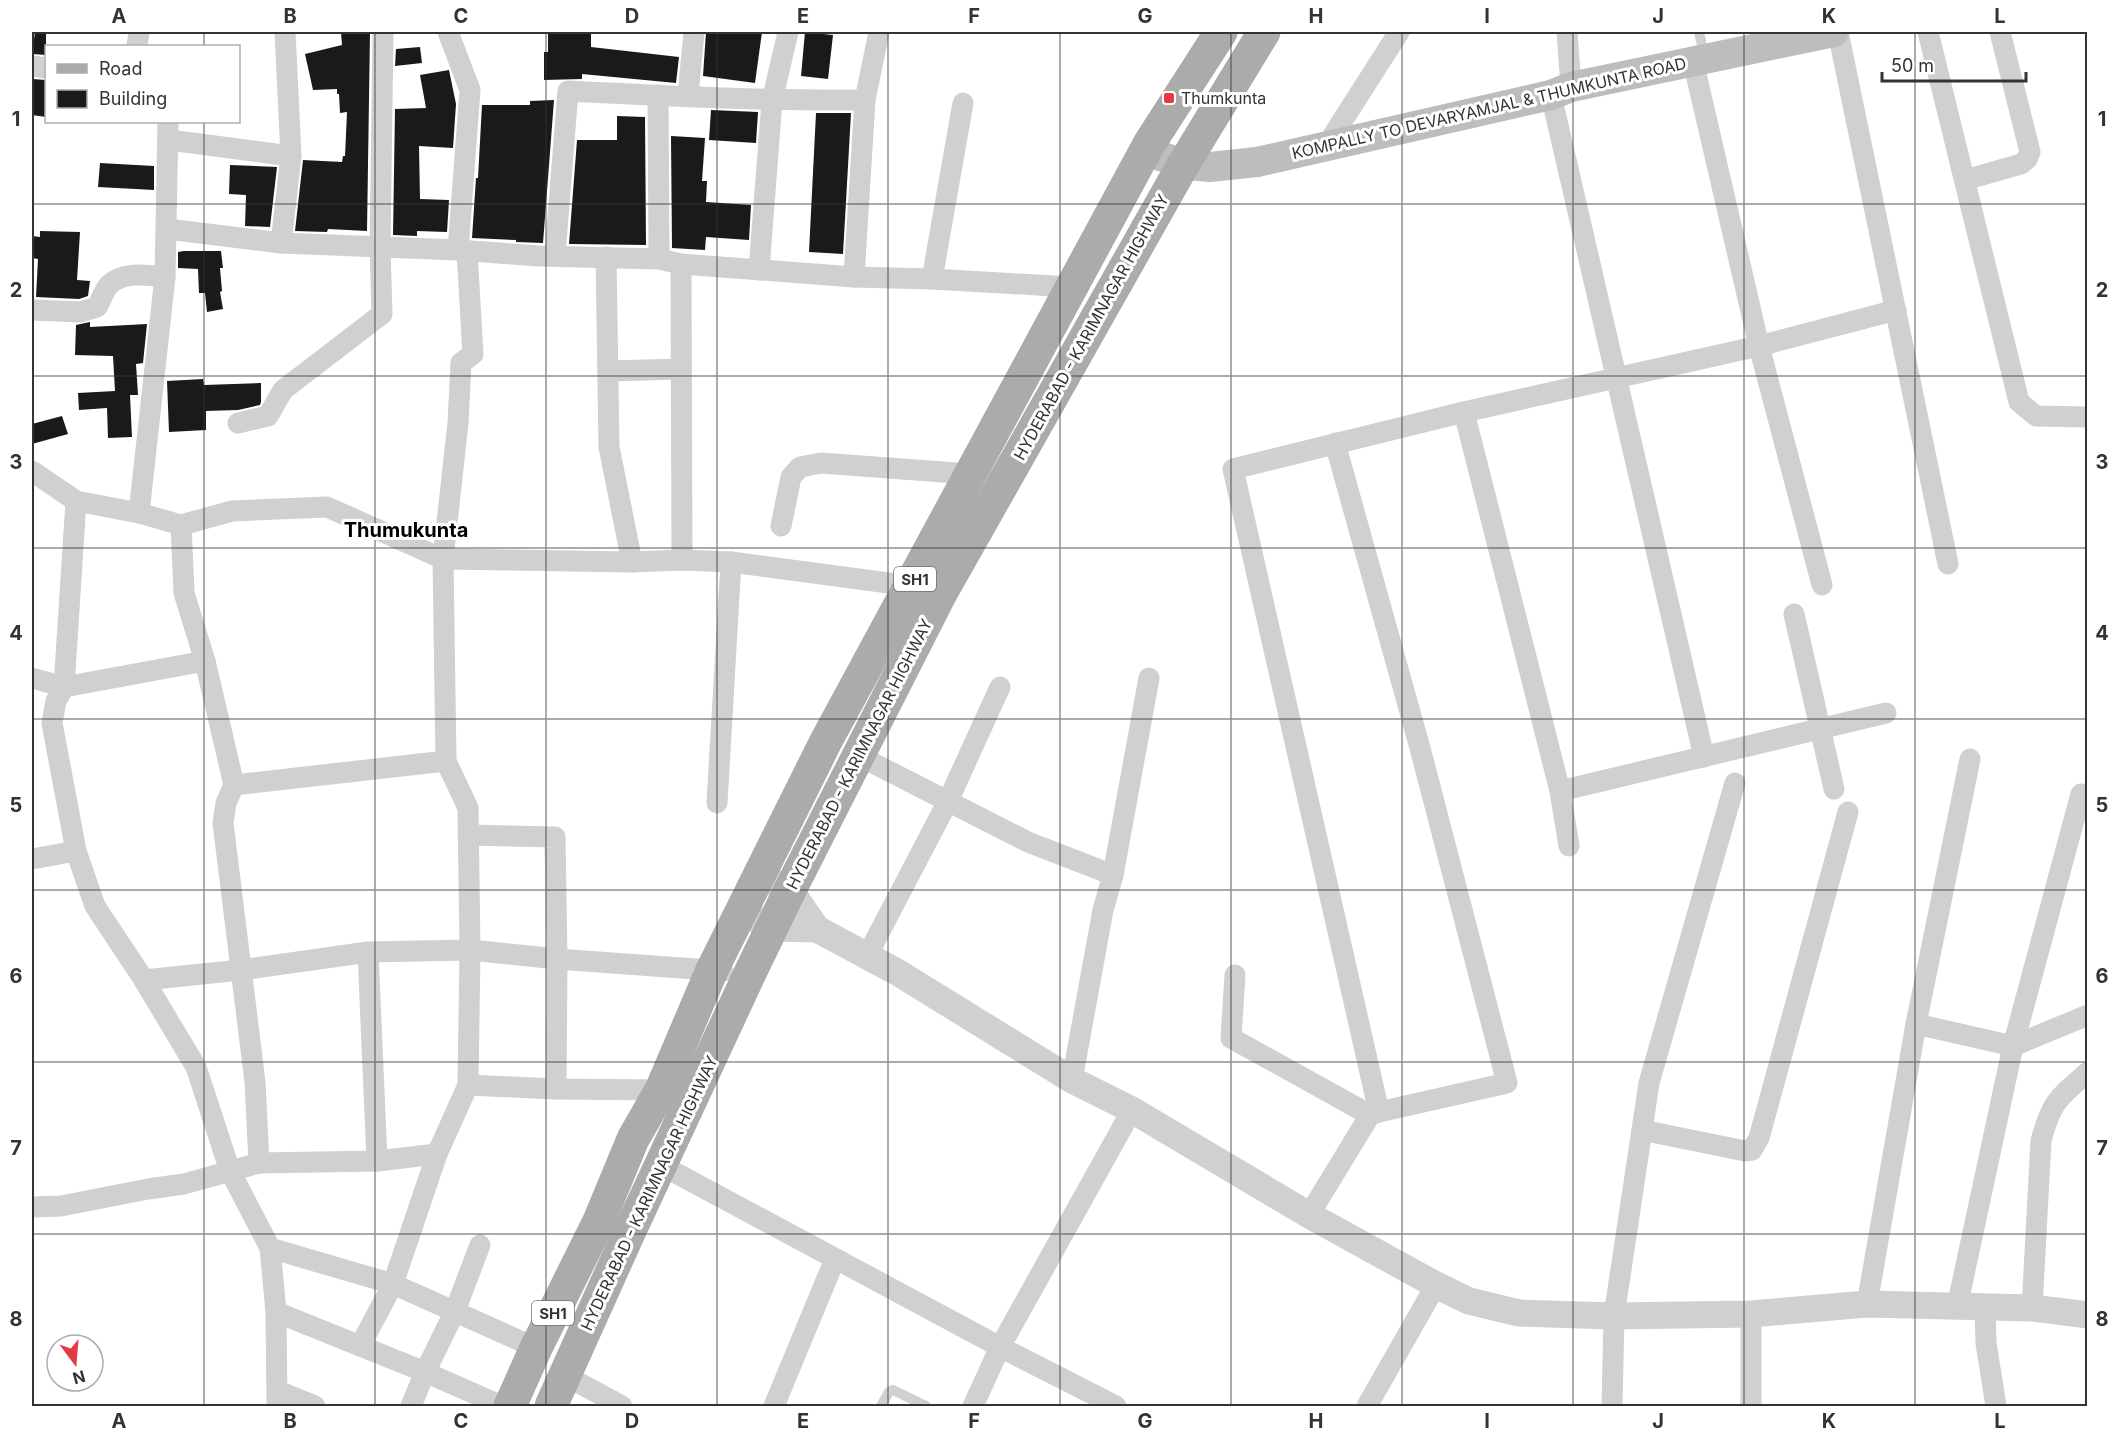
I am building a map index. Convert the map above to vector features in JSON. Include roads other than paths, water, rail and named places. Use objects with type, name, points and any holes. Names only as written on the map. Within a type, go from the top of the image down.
[{"type":"main road","name":"HYDERABAD - KARIMNAGAR HIGHWAY","points":[[510,1407],[536,1348],[599,1221],[633,1139],[661,1090],[712,970],[826,741],[1145,151],[1221,32]]},
{"type":"main road","name":"HYDERABAD - KARIMNAGAR HIGHWAY","points":[[551,1407],[750,973],[940,595],[1182,165],[1264,32]]},
{"type":"main road","name":"KOMPALLY TO DEVARYAMJAL & THUMKUNTA ROAD","points":[[1145,151],[1182,165],[1210,167],[1257,162],[1561,91],[1699,50],[1836,32]]},
{"type":"street","points":[[281,243],[291,156],[285,32]]},
{"type":"street","points":[[238,423],[268,416],[283,390],[382,314],[380,247],[383,32]]},
{"type":"street","points":[[360,1346],[393,1284],[437,1154],[468,1085],[470,950],[468,808],[446,760],[443,559],[458,423],[461,363],[473,354],[463,251],[470,90],[448,32]]},
{"type":"street","points":[[688,95],[693,32]]},
{"type":"street","points":[[759,270],[772,101],[788,32]]},
{"type":"street","points":[[854,277],[866,100],[879,32]]},
{"type":"street","points":[[1324,148],[1399,32]]},
{"type":"street","points":[[1568,32],[1561,91],[1615,377],[1704,757]]},
{"type":"street","points":[[1836,32],[1948,564]]},
{"type":"street","points":[[1928,32],[2019,402],[2036,416],[2088,417]]},
{"type":"street","points":[[1965,180],[2020,164],[2027,159],[2030,152],[2000,32]]},
{"type":"street","points":[[1699,50],[1759,346],[1822,585]]},
{"type":"street","points":[[555,255],[568,91],[688,95],[772,101],[866,100]]},
{"type":"street","points":[[658,95],[659,259]]},
{"type":"street","points":[[932,279],[963,103]]},
{"type":"street","points":[[139,513],[165,277],[169,131],[291,156]]},
{"type":"street","points":[[167,230],[281,243],[659,259],[681,264],[854,277],[1071,287]]},
{"type":"street","points":[[606,257],[609,447],[632,562]]},
{"type":"street","points":[[681,264],[682,560]]},
{"type":"street","points":[[32,310],[81,312],[97,307],[108,285],[121,278],[137,274],[165,277]]},
{"type":"street","points":[[1309,1215],[1374,1114],[1233,469],[1464,412],[1759,346],[1896,310]]},
{"type":"street","points":[[609,371],[681,369]]},
{"type":"street","points":[[1464,412],[1560,791],[1569,846]]},
{"type":"street","points":[[1235,975],[1231,1038],[1374,1114],[1507,1083],[1420,748],[1335,443]]},
{"type":"street","points":[[781,526],[791,477],[800,467],[821,464],[970,474]]},
{"type":"street","points":[[32,471],[76,501],[139,513],[181,525],[232,511],[327,507],[443,559],[732,562],[911,586]]},
{"type":"street","points":[[76,501],[64,687],[56,701],[52,723],[76,851],[95,906],[144,980],[196,1066],[230,1171],[270,1248],[276,1312],[278,1399],[315,1407]]},
{"type":"street","points":[[181,525],[184,593],[205,661],[234,785],[226,803],[223,823],[255,1082],[259,1163]]},
{"type":"street","points":[[717,803],[732,562]]},
{"type":"street","points":[[1794,614],[1834,789]]},
{"type":"street","points":[[32,678],[64,687],[205,661]]},
{"type":"street","points":[[1072,1080],[1149,678]]},
{"type":"street","points":[[867,956],[948,801],[1000,687]]},
{"type":"street","points":[[1560,791],[1886,713]]},
{"type":"street","points":[[859,756],[1028,842],[1113,875]]},
{"type":"street","points":[[1867,1304],[1916,1024],[1970,759]]},
{"type":"street","points":[[234,785],[446,760]]},
{"type":"street","points":[[1612,1407],[1614,1316],[1649,1083],[1735,783]]},
{"type":"street","points":[[1957,1307],[2013,1046],[2081,794]]},
{"type":"street","points":[[1642,1130],[1745,1151],[1752,1150],[1759,1138],[1848,812]]},
{"type":"street","points":[[468,835],[555,837],[558,959],[556,1089]]},
{"type":"street","points":[[32,859],[76,851]]},
{"type":"street","points":[[759,874],[790,890],[818,929],[867,956],[1072,1080],[1132,1110],[1309,1215],[1469,1301],[1519,1313],[1614,1316],[1751,1314],[1867,1304],[2032,1308],[2088,1315]]},
{"type":"street","points":[[741,911],[772,928],[818,929]]},
{"type":"street","points":[[144,980],[242,970],[368,952],[470,950],[750,973]]},
{"type":"street","points":[[368,952],[377,1161]]},
{"type":"street","points":[[1916,1024],[2013,1046],[2088,1015]]},
{"type":"street","points":[[2032,1308],[2041,1141],[2048,1117],[2057,1099],[2088,1072]]},
{"type":"street","points":[[468,1085],[661,1090]]},
{"type":"street","points":[[973,1407],[1000,1347],[1132,1110]]},
{"type":"street","points":[[32,1207],[61,1206],[184,1184],[259,1163],[377,1161],[437,1154]]},
{"type":"street","points":[[661,1165],[1111,1405]]},
{"type":"street","points":[[411,1407],[425,1372],[455,1311],[480,1245]]},
{"type":"street","points":[[270,1248],[393,1284],[536,1348]]},
{"type":"street","points":[[774,1407],[835,1259]]},
{"type":"street","points":[[1367,1407],[1436,1285]]},
{"type":"street","points":[[1985,1308],[1986,1343],[1996,1407]]},
{"type":"street","points":[[276,1312],[425,1372],[502,1407]]},
{"type":"street","points":[[1751,1314],[1751,1407]]},
{"type":"street","points":[[566,1376],[622,1407]]},
{"type":"lane","points":[[881,1407],[889,1392],[893,1390],[926,1407]]},
{"type":"place","name":"Thumkunta","points":[[1169,98]]},
{"type":"district","name":"Thumukunta","points":[[406,530]]}]
